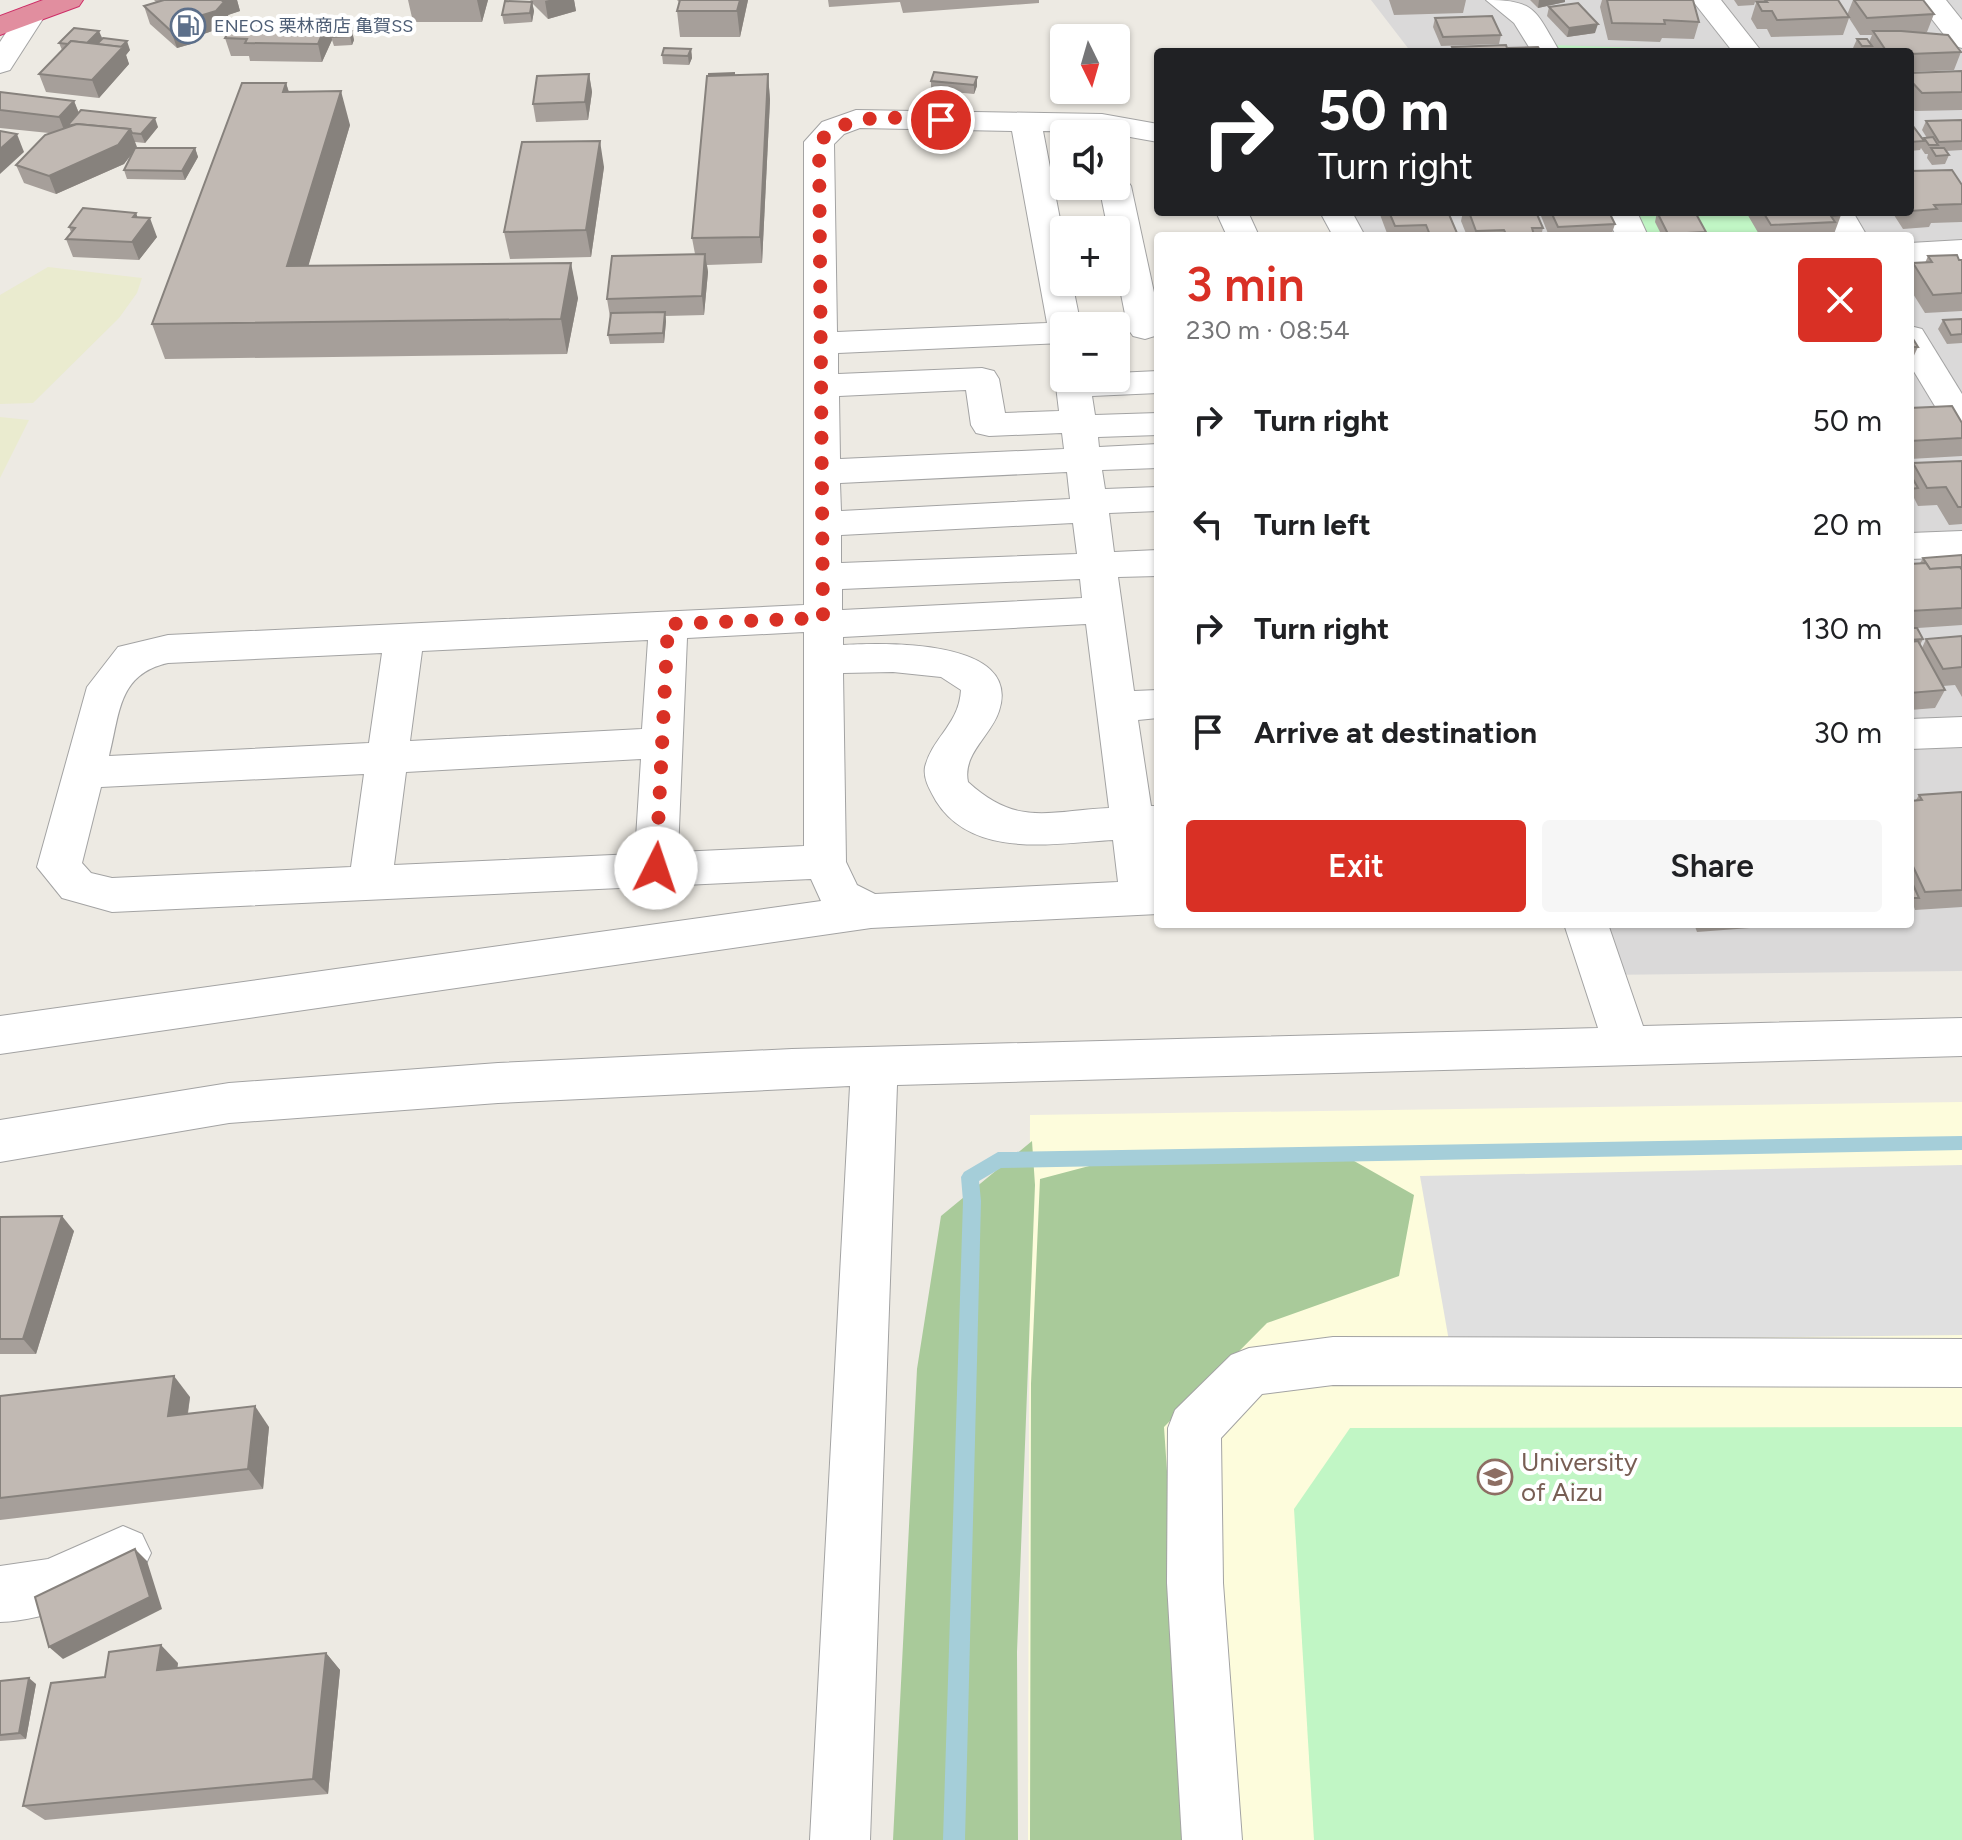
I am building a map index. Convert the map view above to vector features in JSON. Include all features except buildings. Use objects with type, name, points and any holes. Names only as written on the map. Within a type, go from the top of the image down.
[{"type":"highway","points":[[0,26],[69,0]]},
{"type":"street","points":[[1500,0],[1525,18],[1544,48]]},
{"type":"street","points":[[1706,0],[1745,48]]},
{"type":"street","points":[[0,64],[32,14]]},
{"type":"street","points":[[1130,122],[1154,117]]},
{"type":"street","points":[[871,911],[840,896],[825,862],[819,142],[833,128],[856,119],[1050,124]]},
{"type":"street","points":[[1026,122],[1061,312]]},
{"type":"street","points":[[1130,130],[1154,133]]},
{"type":"street","points":[[1117,200],[1140,329]]},
{"type":"street","points":[[1914,253],[1962,250]]},
{"type":"street","points":[[821,343],[1050,334]]},
{"type":"street","points":[[1914,350],[1926,390],[1962,423]]},
{"type":"street","points":[[821,386],[982,379],[989,425],[1076,414],[1154,424]]},
{"type":"street","points":[[822,472],[1076,414],[1154,384]]},
{"type":"street","points":[[1076,414],[1154,454]]},
{"type":"street","points":[[0,1035],[871,911],[1150,898],[1144,822],[1116,707],[1076,414]]},
{"type":"street","points":[[822,524],[1154,499]]},
{"type":"street","points":[[1914,546],[1962,544]]},
{"type":"street","points":[[822,577],[1154,563]]},
{"type":"street","points":[[825,862],[112,895],[77,886],[59,867],[107,687],[132,657],[168,649],[668,624],[823,634],[1103,610]]},
{"type":"street","points":[[656,868],[668,624]]},
{"type":"street","points":[[823,634],[907,657],[941,661],[972,674],[981,689],[981,708],[955,744],[946,764],[948,784],[962,803],[983,819],[1017,829],[1144,822]]},
{"type":"street","points":[[370,882],[404,636]]},
{"type":"street","points":[[1116,707],[1154,704]]},
{"type":"street","points":[[1914,734],[1962,732]]},
{"type":"street","points":[[84,773],[664,743]]},
{"type":"street","points":[[1587,928],[1627,1047]]},
{"type":"street","points":[[0,1141],[229,1103],[498,1083],[874,1068],[1962,1037]]},
{"type":"street","points":[[840,1840],[874,1068]]},
{"type":"street","points":[[1212,1840],[1195,1583],[1194,1428],[1249,1372],[1333,1361],[1962,1363]]},
{"type":"street","points":[[0,1594],[24,1595],[95,1569],[123,1553]]},
{"type":"shaded area","points":[[1371,0],[1962,0],[1962,971],[1601,975],[1584,928],[1914,928],[1914,232],[1346,232],[1340,216],[1914,216],[1914,48],[1408,48]]},
{"type":"shaded area","points":[[48,267],[142,278],[137,293],[119,318],[33,403],[0,404],[0,295]]},
{"type":"shaded area","points":[[0,417],[29,420],[0,478]]},
{"type":"shaded area","name":"University of Aizu","points":[[1962,1102],[1962,1840],[1028,1840],[1030,1115]]},
{"type":"shaded area","points":[[1962,1165],[1962,1335],[1449,1341],[1420,1176]]},
{"type":"green space","points":[[1552,45],[1646,48],[1553,48]]},
{"type":"green space","points":[[1632,216],[1831,216],[1840,232],[1639,232]]},
{"type":"green space","points":[[1032,1141],[1035,1185],[1017,1652],[1018,1840],[893,1840],[917,1369],[941,1216]]},
{"type":"green space","points":[[1333,1149],[1414,1195],[1399,1276],[1267,1323],[1164,1427],[1192,1840],[1030,1840],[1031,1384],[1040,1179],[1127,1156]]},
{"type":"green space","points":[[1962,1427],[1962,1840],[1314,1840],[1294,1509],[1350,1428]]},
{"type":"waterway","points":[[954,1840],[972,1201],[970,1177],[998,1160],[1962,1143]]},
{"type":"place","name":"ENEOS 栗林商店 亀賀SS","points":[[188,26]]},
{"type":"place","name":"University of Aizu","points":[[1495,1477]]},
{"type":"route","points":[[656,868],[668,624],[823,618],[819,142],[833,128],[856,119],[941,120]]}]
